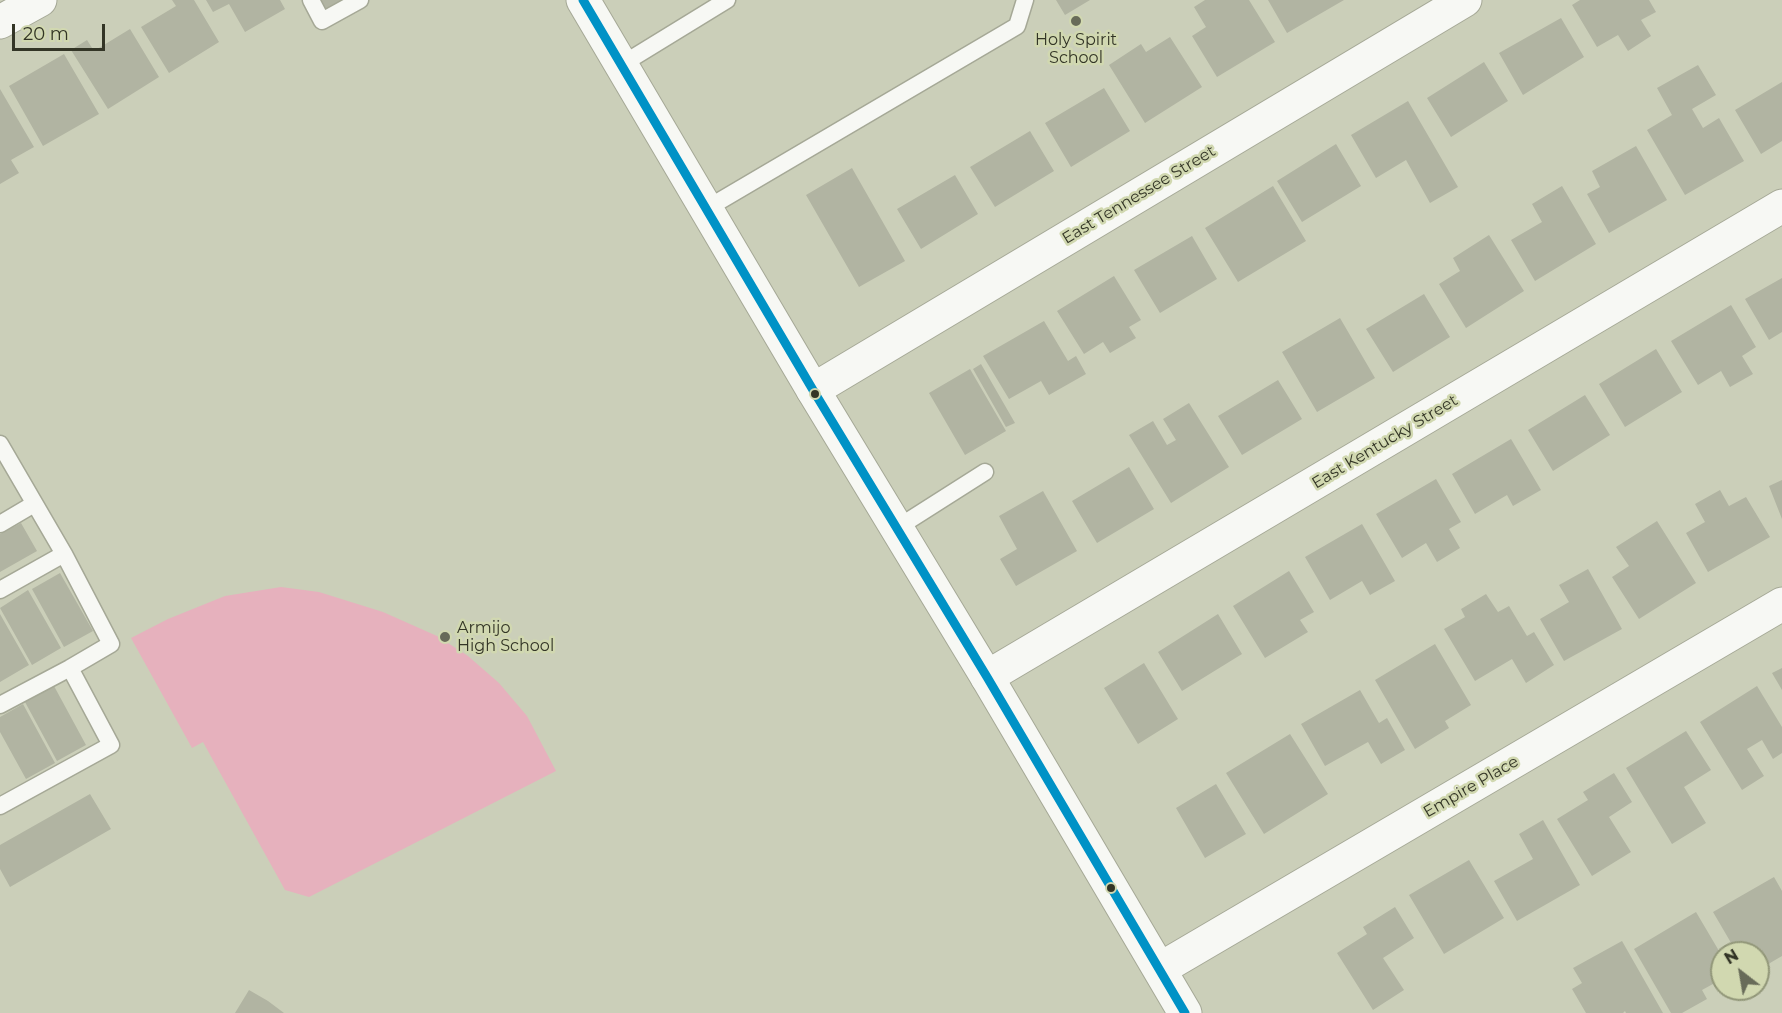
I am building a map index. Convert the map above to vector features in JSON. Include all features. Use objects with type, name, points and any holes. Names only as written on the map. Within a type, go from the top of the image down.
[{"type":"street","points":[[0,22],[40,0]]},
{"type":"street","points":[[583,0],[1185,1013]]},
{"type":"street","name":"East Tennessee Street","points":[[813,390],[1465,0]]},
{"type":"street","name":"East Kentucky Street","points":[[987,677],[1782,206]]},
{"type":"street","name":"Empire Place","points":[[1160,969],[1782,604]]},
{"type":"lane","points":[[311,0],[322,21],[360,0]]},
{"type":"lane","points":[[621,65],[727,0]]},
{"type":"lane","points":[[706,209],[1017,26],[1025,0]]},
{"type":"lane","points":[[0,444],[64,554],[111,644],[0,705]]},
{"type":"lane","points":[[897,528],[985,472]]},
{"type":"lane","points":[[0,524],[34,504]]},
{"type":"lane","points":[[0,590],[64,554]]},
{"type":"lane","points":[[0,806],[111,745],[69,668]]},
{"type":"shaded area","points":[[281,587],[319,592],[383,612],[437,636],[468,656],[499,683],[527,716],[556,771],[309,897],[285,890],[203,742],[192,748],[131,638],[168,619],[225,596]]},
{"type":"building","points":[[172,0],[194,0],[219,42],[169,73],[141,27],[176,6]]},
{"type":"building","points":[[206,0],[280,0],[285,9],[245,32],[229,4],[213,12]]},
{"type":"building","points":[[321,0],[349,0],[327,12]]},
{"type":"building","points":[[1056,0],[1090,0],[1065,15]]},
{"type":"building","points":[[1205,0],[1249,0],[1275,42],[1217,77],[1192,36],[1206,27],[1194,7]]},
{"type":"building","points":[[1268,0],[1344,0],[1287,33]]},
{"type":"building","points":[[1580,0],[1649,0],[1656,12],[1641,20],[1651,36],[1628,51],[1618,35],[1597,47],[1572,5]]},
{"type":"building","points":[[1561,18],[1584,57],[1523,95],[1499,53]]},
{"type":"building","points":[[130,29],[159,77],[108,109],[71,50],[87,40],[94,51]]},
{"type":"building","points":[[1170,37],[1202,87],[1145,123],[1109,65],[1141,44],[1146,52]]},
{"type":"building","points":[[64,54],[99,114],[43,146],[9,86]]},
{"type":"building","points":[[1484,62],[1508,101],[1451,137],[1427,98]]},
{"type":"building","points":[[1698,65],[1716,95],[1692,109],[1703,128],[1719,118],[1744,161],[1685,195],[1647,130],[1672,115],[1657,88]]},
{"type":"building","points":[[1782,82],[1782,141],[1761,154],[1735,110]]},
{"type":"building","points":[[1104,88],[1130,131],[1071,167],[1045,123]]},
{"type":"building","points":[[0,89],[34,147],[11,160],[19,173],[0,184]]},
{"type":"building","points":[[1408,101],[1458,187],[1430,203],[1406,160],[1376,178],[1351,135]]},
{"type":"building","points":[[1030,131],[1054,171],[995,207],[970,167]]},
{"type":"building","points":[[1336,144],[1361,186],[1302,222],[1277,181]]},
{"type":"building","points":[[1636,146],[1667,200],[1609,233],[1587,194],[1600,187],[1592,171]]},
{"type":"building","points":[[852,168],[905,261],[859,287],[806,195]]},
{"type":"building","points":[[955,175],[978,214],[921,249],[897,209]]},
{"type":"building","points":[[1273,186],[1306,241],[1238,282],[1205,228]]},
{"type":"building","points":[[1562,186],[1596,244],[1535,281],[1511,240],[1542,222],[1532,204]]},
{"type":"building","points":[[1489,235],[1524,291],[1466,328],[1439,284],[1460,271],[1453,258]]},
{"type":"building","points":[[1192,236],[1217,279],[1160,313],[1134,270]]},
{"type":"building","points":[[1114,276],[1141,320],[1129,327],[1136,338],[1110,353],[1103,342],[1084,354],[1057,311]]},
{"type":"building","points":[[1782,278],[1782,332],[1769,340],[1745,299]]},
{"type":"building","points":[[1424,294],[1450,337],[1393,372],[1366,329]]},
{"type":"building","points":[[1731,305],[1756,347],[1742,356],[1753,374],[1730,387],[1721,371],[1698,385],[1671,341]]},
{"type":"building","points":[[1340,318],[1375,378],[1317,412],[1282,352]]},
{"type":"building","points":[[1044,321],[1068,361],[1076,356],[1086,374],[1049,395],[1041,381],[1009,399],[983,356]]},
{"type":"building","points":[[1656,349],[1682,392],[1625,427],[1599,384]]},
{"type":"building","points":[[981,364],[1015,423],[1006,427],[973,369]]},
{"type":"building","points":[[970,369],[1006,431],[965,455],[929,393]]},
{"type":"building","points":[[1278,380],[1302,419],[1242,455],[1218,416]]},
{"type":"building","points":[[1585,395],[1610,435],[1553,471],[1528,430]]},
{"type":"building","points":[[1189,403],[1229,467],[1171,503],[1129,435],[1153,421],[1167,445],[1176,440],[1163,419]]},
{"type":"building","points":[[1511,439],[1541,490],[1513,506],[1507,495],[1475,514],[1452,474]]},
{"type":"building","points":[[1129,467],[1154,509],[1097,543],[1072,501]]},
{"type":"building","points":[[1436,479],[1461,522],[1449,529],[1460,548],[1437,562],[1426,543],[1402,558],[1376,514]]},
{"type":"building","points":[[1782,480],[1782,519],[1769,486]]},
{"type":"building","points":[[1720,490],[1729,506],[1746,497],[1770,537],[1708,572],[1686,533],[1705,522],[1695,504]]},
{"type":"building","points":[[1043,491],[1077,551],[1016,586],[1000,559],[1017,549],[999,516]]},
{"type":"building","points":[[1657,521],[1696,583],[1639,619],[1612,577],[1629,566],[1616,547]]},
{"type":"building","points":[[21,523],[37,551],[0,572],[0,534]]},
{"type":"building","points":[[1362,524],[1395,581],[1370,595],[1362,581],[1330,600],[1305,557]]},
{"type":"building","points":[[1588,569],[1622,629],[1564,661],[1540,619],[1569,602],[1559,585]]},
{"type":"building","points":[[1289,571],[1314,612],[1300,620],[1308,632],[1265,658],[1233,606]]},
{"type":"building","points":[[60,573],[93,631],[64,647],[32,589]]},
{"type":"building","points":[[28,590],[61,648],[32,665],[0,608]]},
{"type":"building","points":[[1486,594],[1498,612],[1509,606],[1527,636],[1534,632],[1554,665],[1526,683],[1512,659],[1475,681],[1444,629],[1465,617],[1461,609]]},
{"type":"building","points":[[0,614],[29,665],[0,682]]},
{"type":"building","points":[[1218,614],[1242,654],[1182,691],[1158,652]]},
{"type":"building","points":[[1435,644],[1471,705],[1445,721],[1449,728],[1415,749],[1375,680]]},
{"type":"building","points":[[1144,663],[1178,719],[1138,744],[1104,688]]},
{"type":"building","points":[[1782,668],[1782,690],[1772,673]]},
{"type":"building","points":[[54,686],[86,745],[57,761],[25,702]]},
{"type":"building","points":[[1757,686],[1782,727],[1782,753],[1773,759],[1762,740],[1747,749],[1764,776],[1742,790],[1700,722]]},
{"type":"building","points":[[1360,690],[1379,723],[1387,718],[1405,750],[1381,764],[1368,742],[1325,766],[1301,724]]},
{"type":"building","points":[[23,704],[55,763],[26,779],[0,732],[0,717]]},
{"type":"building","points":[[1686,731],[1711,770],[1684,787],[1706,823],[1672,844],[1626,768]]},
{"type":"building","points":[[1290,734],[1328,794],[1264,834],[1226,773]]},
{"type":"building","points":[[1614,773],[1632,802],[1609,817],[1631,852],[1592,876],[1557,819],[1588,800],[1583,792]]},
{"type":"building","points":[[1216,784],[1246,834],[1205,858],[1176,808]]},
{"type":"building","points":[[90,794],[111,829],[10,887],[0,869],[0,845]]},
{"type":"building","points":[[1543,820],[1580,885],[1517,921],[1494,881],[1533,859],[1519,834]]},
{"type":"building","points":[[1469,860],[1504,918],[1444,954],[1409,895]]},
{"type":"building","points":[[1774,877],[1782,891],[1782,956],[1770,963],[1770,941],[1730,941],[1713,912]]},
{"type":"building","points":[[1395,907],[1414,938],[1383,958],[1404,990],[1373,1010],[1337,953],[1367,934],[1363,927]]},
{"type":"building","points":[[1696,912],[1713,941],[1710,941],[1710,986],[1702,990],[1707,999],[1682,1013],[1671,1013],[1634,949]]},
{"type":"building","points":[[1622,941],[1663,1013],[1626,1013],[1625,1011],[1623,1013],[1586,1013],[1572,989],[1582,983],[1573,968]]},
{"type":"building","points":[[249,990],[268,1001],[284,1013],[235,1013]]},
{"type":"transit line","points":[[583,0],[1185,1013]]},
{"type":"place","name":"Holy Spirit School","points":[[1076,21]]},
{"type":"place","name":"Armijo High School","points":[[445,637]]}]
